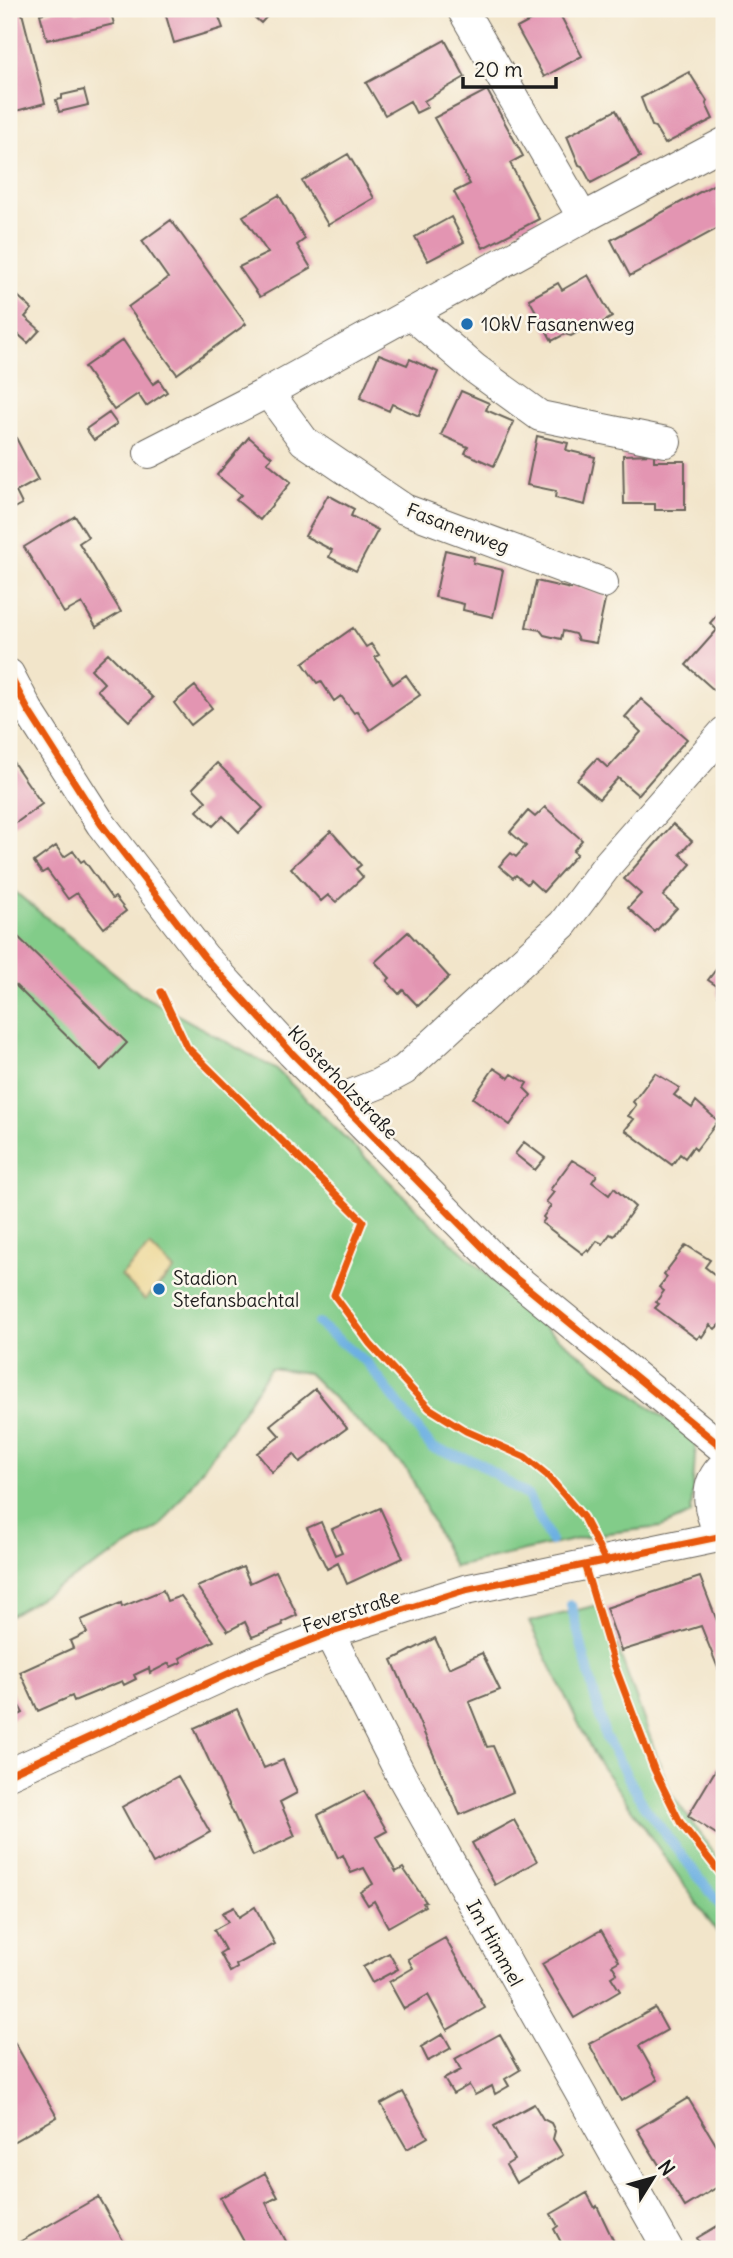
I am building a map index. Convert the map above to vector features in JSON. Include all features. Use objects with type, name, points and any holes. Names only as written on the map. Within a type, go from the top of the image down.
[{"type":"street","points":[[462,9],[583,218]]},
{"type":"street","points":[[149,453],[268,392],[724,143]]},
{"type":"street","points":[[411,314],[474,368],[540,416],[666,442]]},
{"type":"street","name":"Fasanenweg","points":[[268,392],[304,441],[404,509],[603,583]]},
{"type":"street","name":"Klosterholzstraße","points":[[9,674],[28,710],[101,824],[204,957],[292,1053],[503,1268],[724,1449]]},
{"type":"street","name":"Klosterholzstraße","points":[[338,1100],[404,1070],[563,924],[608,864],[724,732]]},
{"type":"street","points":[[724,1465],[711,1485],[708,1504],[712,1521],[724,1536]]},
{"type":"street","name":"Feverstraße","points":[[9,1773],[254,1662],[329,1633],[465,1590],[724,1536]]},
{"type":"street","name":"Im Himmel","points":[[329,1633],[401,1775],[668,2249]]},
{"type":"green space","points":[[9,887],[140,994],[277,1070],[432,1224],[544,1327],[696,1442],[691,1514],[661,1527],[600,1534],[454,1567],[408,1471],[308,1373],[270,1368],[231,1429],[160,1527],[9,1616]]},
{"type":"green space","points":[[602,1604],[670,1792],[724,1867],[724,1942],[594,1755],[529,1622]]},
{"type":"sand","points":[[150,1246],[174,1270],[145,1300],[121,1276]]},
{"type":"building","points":[[9,9],[21,9],[45,103],[9,113]]},
{"type":"building","points":[[59,9],[75,9],[76,13],[89,9],[110,9],[114,24],[47,40],[40,14]]},
{"type":"building","points":[[164,9],[216,9],[223,28],[174,43]]},
{"type":"building","points":[[245,9],[267,9],[271,12],[261,23]]},
{"type":"building","points":[[552,9],[557,9],[582,56],[544,77],[517,28]]},
{"type":"building","points":[[445,40],[465,77],[424,101],[428,107],[416,113],[410,101],[385,115],[366,83]]},
{"type":"building","points":[[689,72],[707,101],[713,119],[665,144],[652,126],[641,98]]},
{"type":"building","points":[[84,90],[88,105],[59,112],[56,100],[62,99],[62,95]]},
{"type":"building","points":[[487,90],[523,156],[510,163],[539,219],[483,248],[454,192],[470,184],[434,118]]},
{"type":"building","points":[[616,110],[640,157],[591,183],[579,165],[567,136]]},
{"type":"building","points":[[348,154],[374,198],[328,225],[302,181]]},
{"type":"building","points":[[724,179],[724,225],[630,276],[611,240]]},
{"type":"building","points":[[279,195],[305,239],[297,245],[311,268],[260,297],[239,267],[268,253],[243,216]]},
{"type":"building","points":[[451,217],[464,242],[428,261],[415,237]]},
{"type":"building","points":[[171,220],[246,324],[177,374],[128,307],[168,278],[142,241]]},
{"type":"building","points":[[588,275],[612,317],[585,332],[584,329],[571,336],[565,334],[552,341],[529,299],[558,283],[562,290]]},
{"type":"building","points":[[9,288],[32,309],[25,317],[40,330],[28,343],[9,326]]},
{"type":"building","points":[[123,340],[153,384],[159,380],[167,392],[146,406],[138,394],[114,410],[84,367]]},
{"type":"building","points":[[379,354],[407,365],[410,359],[438,372],[419,416],[392,404],[389,411],[360,398]]},
{"type":"building","points":[[461,391],[489,403],[486,410],[514,422],[494,466],[465,453],[468,447],[441,435]]},
{"type":"building","points":[[109,413],[117,424],[94,440],[86,429]]},
{"type":"building","points":[[14,434],[38,480],[16,492],[22,504],[9,511],[9,437]]},
{"type":"building","points":[[537,436],[568,443],[566,450],[595,457],[585,505],[555,498],[556,491],[527,485]]},
{"type":"building","points":[[249,437],[272,457],[267,462],[291,482],[260,520],[236,500],[241,495],[217,475]]},
{"type":"building","points":[[654,454],[654,461],[685,461],[685,510],[655,510],[655,504],[624,504],[623,455]]},
{"type":"building","points":[[328,495],[354,509],[351,516],[378,530],[356,571],[329,557],[332,550],[305,536]]},
{"type":"building","points":[[75,516],[88,537],[79,543],[121,612],[96,627],[82,603],[64,613],[24,547]]},
{"type":"building","points":[[445,550],[474,557],[473,563],[503,570],[493,617],[463,610],[464,604],[435,597]]},
{"type":"building","points":[[536,581],[571,589],[571,584],[606,596],[596,643],[578,640],[575,634],[563,631],[561,639],[526,627]]},
{"type":"building","points":[[724,607],[724,699],[686,665],[717,630],[710,623]]},
{"type":"building","points":[[353,628],[366,647],[371,644],[379,655],[375,657],[393,684],[406,675],[420,695],[370,730],[357,711],[354,713],[341,696],[334,701],[321,681],[317,683],[303,663]]},
{"type":"building","points":[[108,653],[153,698],[129,721],[97,690],[104,683],[91,669]]},
{"type":"building","points":[[195,686],[212,708],[191,725],[174,703]]},
{"type":"building","points":[[641,699],[687,739],[638,795],[618,778],[599,799],[577,780],[597,758],[608,768],[641,732],[625,717]]},
{"type":"building","points":[[13,762],[42,804],[9,828],[9,765]]},
{"type":"building","points":[[217,763],[263,808],[239,832],[223,816],[213,826],[197,811],[206,801],[193,788]]},
{"type":"building","points":[[545,807],[582,840],[573,851],[577,854],[543,892],[530,880],[527,884],[516,875],[513,878],[499,866],[511,853],[516,857],[526,846],[510,832],[528,811],[535,817]]},
{"type":"building","points":[[673,824],[692,841],[680,854],[691,864],[663,896],[677,908],[655,932],[628,908],[641,894],[624,879]]},
{"type":"building","points":[[331,831],[361,865],[356,869],[363,877],[336,902],[328,895],[321,901],[291,868]]},
{"type":"building","points":[[56,846],[64,857],[73,851],[81,862],[84,860],[112,899],[115,897],[126,911],[104,928],[77,893],[68,899],[47,870],[42,873],[34,862]]},
{"type":"building","points":[[9,928],[127,1043],[101,1070],[9,979]]},
{"type":"building","points":[[408,932],[449,977],[418,1006],[403,990],[399,994],[387,981],[390,978],[375,962]]},
{"type":"building","points":[[724,959],[724,1000],[718,996],[717,986],[708,980]]},
{"type":"building","points":[[494,1068],[509,1078],[512,1074],[527,1083],[524,1088],[531,1095],[510,1125],[473,1098]]},
{"type":"building","points":[[655,1073],[680,1088],[674,1095],[692,1108],[696,1101],[718,1121],[696,1150],[693,1147],[685,1158],[680,1154],[672,1165],[625,1130],[634,1119],[628,1116],[636,1105],[633,1102]]},
{"type":"building","points":[[524,1142],[545,1158],[535,1170],[515,1154]]},
{"type":"building","points":[[572,1160],[597,1175],[592,1182],[609,1195],[614,1188],[635,1207],[614,1236],[610,1234],[603,1244],[597,1241],[589,1252],[587,1250],[583,1254],[542,1223],[551,1206],[546,1202],[554,1192],[550,1190]]},
{"type":"building","points":[[686,1245],[710,1260],[705,1267],[722,1280],[724,1277],[724,1320],[715,1329],[710,1325],[702,1337],[700,1335],[697,1339],[655,1308],[664,1291],[659,1287],[667,1277],[664,1274]]},
{"type":"building","points":[[315,1389],[347,1428],[300,1462],[294,1454],[272,1472],[257,1453],[280,1436],[270,1425]]},
{"type":"building","points":[[380,1508],[403,1558],[347,1584],[338,1563],[327,1569],[307,1528],[321,1522],[335,1555],[342,1552],[332,1529]]},
{"type":"building","points":[[243,1567],[250,1583],[276,1571],[297,1615],[282,1622],[283,1625],[252,1637],[245,1622],[228,1631],[197,1587]]},
{"type":"building","points":[[700,1577],[724,1639],[724,1683],[701,1626],[621,1651],[606,1608]]},
{"type":"building","points":[[163,1590],[167,1601],[181,1596],[214,1641],[180,1658],[182,1662],[171,1667],[169,1663],[150,1673],[149,1668],[134,1675],[136,1679],[124,1685],[122,1681],[74,1701],[72,1696],[38,1711],[20,1672],[73,1648],[70,1641],[87,1633],[81,1620],[121,1603],[122,1607]]},
{"type":"building","points":[[435,1638],[449,1668],[482,1653],[500,1690],[469,1702],[487,1747],[493,1746],[513,1792],[460,1815],[392,1660]]},
{"type":"building","points":[[9,1688],[23,1713],[9,1720]]},
{"type":"building","points":[[237,1709],[264,1768],[283,1760],[297,1793],[280,1802],[295,1836],[253,1856],[194,1728]]},
{"type":"building","points":[[718,1766],[724,1770],[724,1839],[688,1816]]},
{"type":"building","points":[[178,1776],[210,1832],[153,1864],[122,1807]]},
{"type":"building","points":[[364,1791],[387,1831],[376,1837],[396,1872],[403,1868],[426,1902],[423,1903],[425,1906],[388,1927],[374,1901],[368,1905],[360,1892],[373,1884],[364,1868],[351,1873],[343,1855],[338,1858],[318,1815]]},
{"type":"building","points":[[514,1820],[537,1861],[495,1885],[472,1843]]},
{"type":"building","points":[[234,1907],[239,1917],[255,1907],[275,1944],[236,1965],[237,1968],[230,1972],[220,1953],[225,1950],[214,1930],[228,1922],[222,1913]]},
{"type":"building","points":[[601,1930],[619,1961],[612,1965],[617,1973],[611,1977],[620,1991],[574,2018],[542,1964]]},
{"type":"building","points":[[445,1938],[485,2008],[447,2030],[428,1995],[404,2009],[389,1982],[413,1968],[408,1959]]},
{"type":"building","points":[[389,1953],[398,1969],[372,1983],[363,1967]]},
{"type":"building","points":[[655,2008],[667,2030],[639,2046],[658,2080],[621,2101],[589,2044]]},
{"type":"building","points":[[443,2034],[451,2048],[428,2061],[421,2047]]},
{"type":"building","points":[[500,2034],[520,2070],[505,2079],[509,2086],[495,2094],[492,2086],[475,2095],[469,2085],[453,2094],[444,2079],[461,2070],[455,2059]]},
{"type":"building","points":[[15,2043],[57,2117],[9,2144],[9,2047]]},
{"type":"building","points":[[403,2092],[428,2137],[407,2149],[381,2104]]},
{"type":"building","points":[[688,2098],[724,2158],[724,2183],[685,2207],[637,2129]]},
{"type":"building","points":[[534,2104],[543,2119],[551,2123],[555,2131],[553,2139],[563,2155],[516,2183],[506,2165],[514,2160],[494,2126]]},
{"type":"building","points":[[265,2173],[278,2197],[266,2203],[288,2245],[279,2249],[248,2249],[220,2198]]},
{"type":"building","points":[[587,2193],[595,2208],[597,2206],[615,2244],[606,2249],[571,2249],[567,2243],[563,2246],[554,2229],[558,2226],[551,2214]]},
{"type":"building","points":[[98,2197],[128,2249],[9,2249],[9,2248]]},
{"type":"building","points":[[724,2222],[724,2249],[703,2249],[697,2238]]},
{"type":"waterway","points":[[318,1323],[368,1364],[432,1448],[477,1462],[528,1496],[551,1541]]},
{"type":"waterway","points":[[571,1605],[605,1736],[644,1806],[724,1910]]},
{"type":"cycle path","points":[[9,674],[28,710],[101,824],[204,957],[292,1053],[503,1268],[724,1449]]},
{"type":"cycle path","points":[[161,992],[187,1047],[363,1221],[334,1295],[370,1344],[429,1408],[466,1431],[525,1457],[547,1475],[583,1517],[606,1562]]},
{"type":"cycle path","points":[[9,1774],[254,1662],[329,1633],[465,1590],[723,1536]]},
{"type":"cycle path","points":[[585,1567],[614,1664],[654,1769],[680,1822],[724,1878]]},
{"type":"place","name":"10kV Fasanenweg","points":[[467,324]]},
{"type":"place","name":"Stadion Stefansbachtal","points":[[159,1289]]}]
